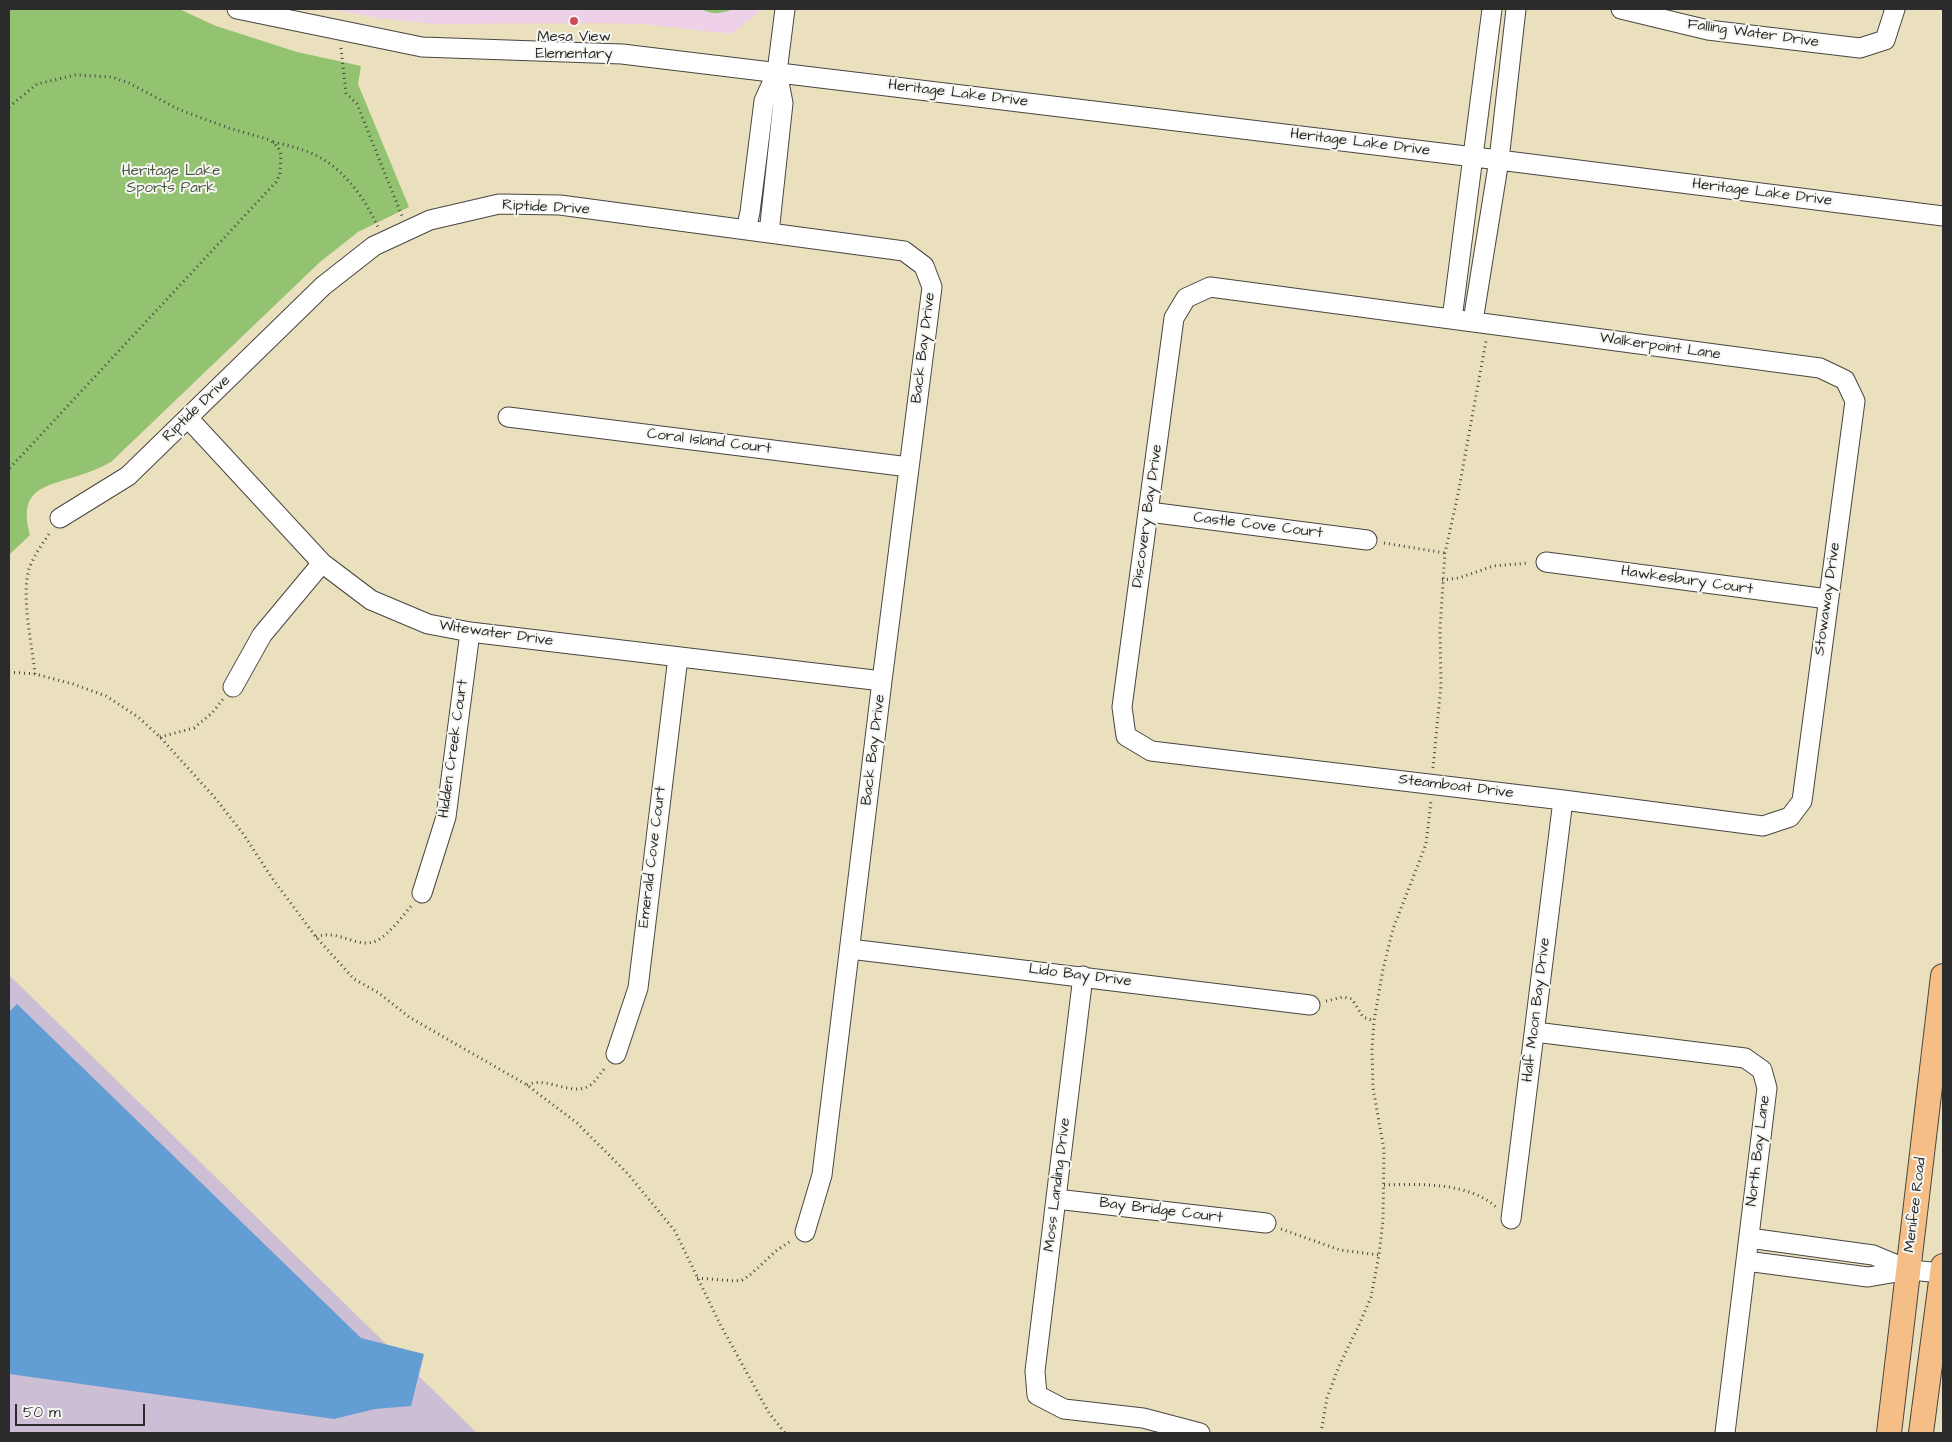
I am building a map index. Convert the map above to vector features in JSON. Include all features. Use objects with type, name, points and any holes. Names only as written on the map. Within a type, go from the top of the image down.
[{"type":"main road","name":"Menifee Road","points":[[1889,1433],[1943,976]]},
{"type":"main road","points":[[1921,1433],[1943,1270]]},
{"type":"street","name":"Heritage Lake Drive","points":[[237,9],[422,47],[622,54],[1474,156],[1943,216]]},
{"type":"street","points":[[746,230],[764,101],[777,72],[785,9]]},
{"type":"street","points":[[1452,319],[1492,9]]},
{"type":"street","points":[[1480,322],[1516,9]]},
{"type":"street","name":"Falling Water Drive","points":[[1621,9],[1708,30],[1860,48],[1885,40],[1896,9]]},
{"type":"street","points":[[769,233],[783,103],[777,72]]},
{"type":"street","name":"Riptide Drive","points":[[60,518],[128,476],[323,286],[374,246],[430,220],[499,204],[560,205],[904,252],[924,266]]},
{"type":"street","name":"Back Bay Drive","points":[[805,1232],[822,1175],[932,287],[924,266]]},
{"type":"street","name":"Walkerpoint Lane","points":[[1186,298],[1210,287],[1820,368],[1845,380]]},
{"type":"street","name":"Discovery Bay Drive","points":[[1126,736],[1122,707],[1174,318],[1186,298]]},
{"type":"street","name":"Stowaway Drive","points":[[1790,817],[1802,801],[1855,401],[1845,380]]},
{"type":"street","name":"Coral Island Court","points":[[508,417],[909,467]]},
{"type":"street","name":"Witewater Drive","points":[[188,418],[322,563],[371,600],[428,624],[470,632],[882,681]]},
{"type":"street","name":"Castle Cove Court","points":[[1149,512],[1367,540]]},
{"type":"street","name":"Hawkesbury Court","points":[[1546,562],[1828,599]]},
{"type":"street","points":[[233,687],[262,635],[322,563]]},
{"type":"street","name":"Hidden Creek Court","points":[[422,893],[446,816],[470,632]]},
{"type":"street","name":"Emerald Cove Court","points":[[616,1054],[638,988],[678,656]]},
{"type":"street","name":"Steamboat Drive","points":[[1126,736],[1151,751],[1763,826],[1790,817]]},
{"type":"street","name":"Half Moon Bay Drive","points":[[1511,1219],[1563,800]]},
{"type":"street","name":"Lido Bay Drive","points":[[850,949],[1310,1005]]},
{"type":"street","name":"Moss Landing Drive","points":[[1084,976],[1035,1370],[1038,1395],[1064,1409],[1143,1418],[1200,1433]]},
{"type":"street","name":"North Bay Lane","points":[[1535,1032],[1746,1058],[1762,1070],[1766,1088],[1725,1433]]},
{"type":"street","name":"Bay Bridge Court","points":[[1056,1199],[1266,1223]]},
{"type":"street","points":[[1749,1238],[1873,1255],[1909,1270]]},
{"type":"street","points":[[1746,1261],[1868,1277],[1909,1270],[1943,1270]]},
{"type":"path","points":[[340,30],[346,93],[357,104],[408,230]]},
{"type":"path","points":[[9,107],[37,84],[76,75],[112,77],[129,83],[180,110],[229,128],[311,153],[334,168],[353,186],[368,205],[385,241]]},
{"type":"path","points":[[9,469],[276,182],[280,174],[281,155],[278,147],[270,140]]},
{"type":"path","points":[[1322,1433],[1328,1398],[1339,1366],[1371,1297],[1379,1254],[1384,1185],[1384,1150],[1373,1088],[1372,1049],[1374,1021],[1383,968],[1393,929],[1426,844],[1441,684],[1440,629],[1442,580],[1445,554],[1478,389],[1480,322]]},
{"type":"path","points":[[35,674],[28,620],[29,570],[35,555],[60,518]]},
{"type":"path","points":[[1367,540],[1445,554]]},
{"type":"path","points":[[1442,580],[1458,578],[1493,566],[1546,562]]},
{"type":"path","points":[[9,672],[35,674],[73,684],[106,696],[138,717],[160,737],[216,798],[316,937],[354,979],[378,993],[409,1017],[527,1085],[577,1123],[628,1174],[675,1231],[697,1278],[768,1414],[785,1433]]},
{"type":"path","points":[[160,737],[194,728],[212,713],[233,687]]},
{"type":"path","points":[[316,937],[336,934],[355,942],[367,944],[378,940],[400,919],[422,893]]},
{"type":"path","points":[[1310,1005],[1344,996],[1352,999],[1363,1017],[1374,1021]]},
{"type":"path","points":[[527,1085],[534,1082],[543,1082],[579,1089],[588,1086],[616,1054]]},
{"type":"path","points":[[1384,1185],[1422,1184],[1448,1187],[1486,1198],[1511,1219]]},
{"type":"path","points":[[1266,1223],[1340,1250],[1379,1254]]},
{"type":"path","points":[[697,1278],[742,1280],[776,1251],[805,1232]]},
{"type":"shaded area","name":"Mesa View Elementary","points":[[331,9],[757,9],[757,14],[731,34],[644,24],[436,24],[378,18]]},
{"type":"shaded area","points":[[9,975],[477,1433],[9,1433]]},
{"type":"green space","name":"Heritage Lake Sports Park","points":[[9,9],[179,9],[216,26],[297,52],[361,66],[358,84],[409,207],[358,232],[320,262],[111,462],[86,473],[49,485],[34,495],[29,502],[27,510],[30,535],[9,555]]},
{"type":"green space","points":[[701,9],[733,9],[717,13]]},
{"type":"water","points":[[17,1004],[361,1338],[424,1354],[411,1406],[375,1409],[334,1419],[9,1374],[9,1012]]},
{"type":"place","name":"Mesa View Elementary","points":[[574,21]]}]
